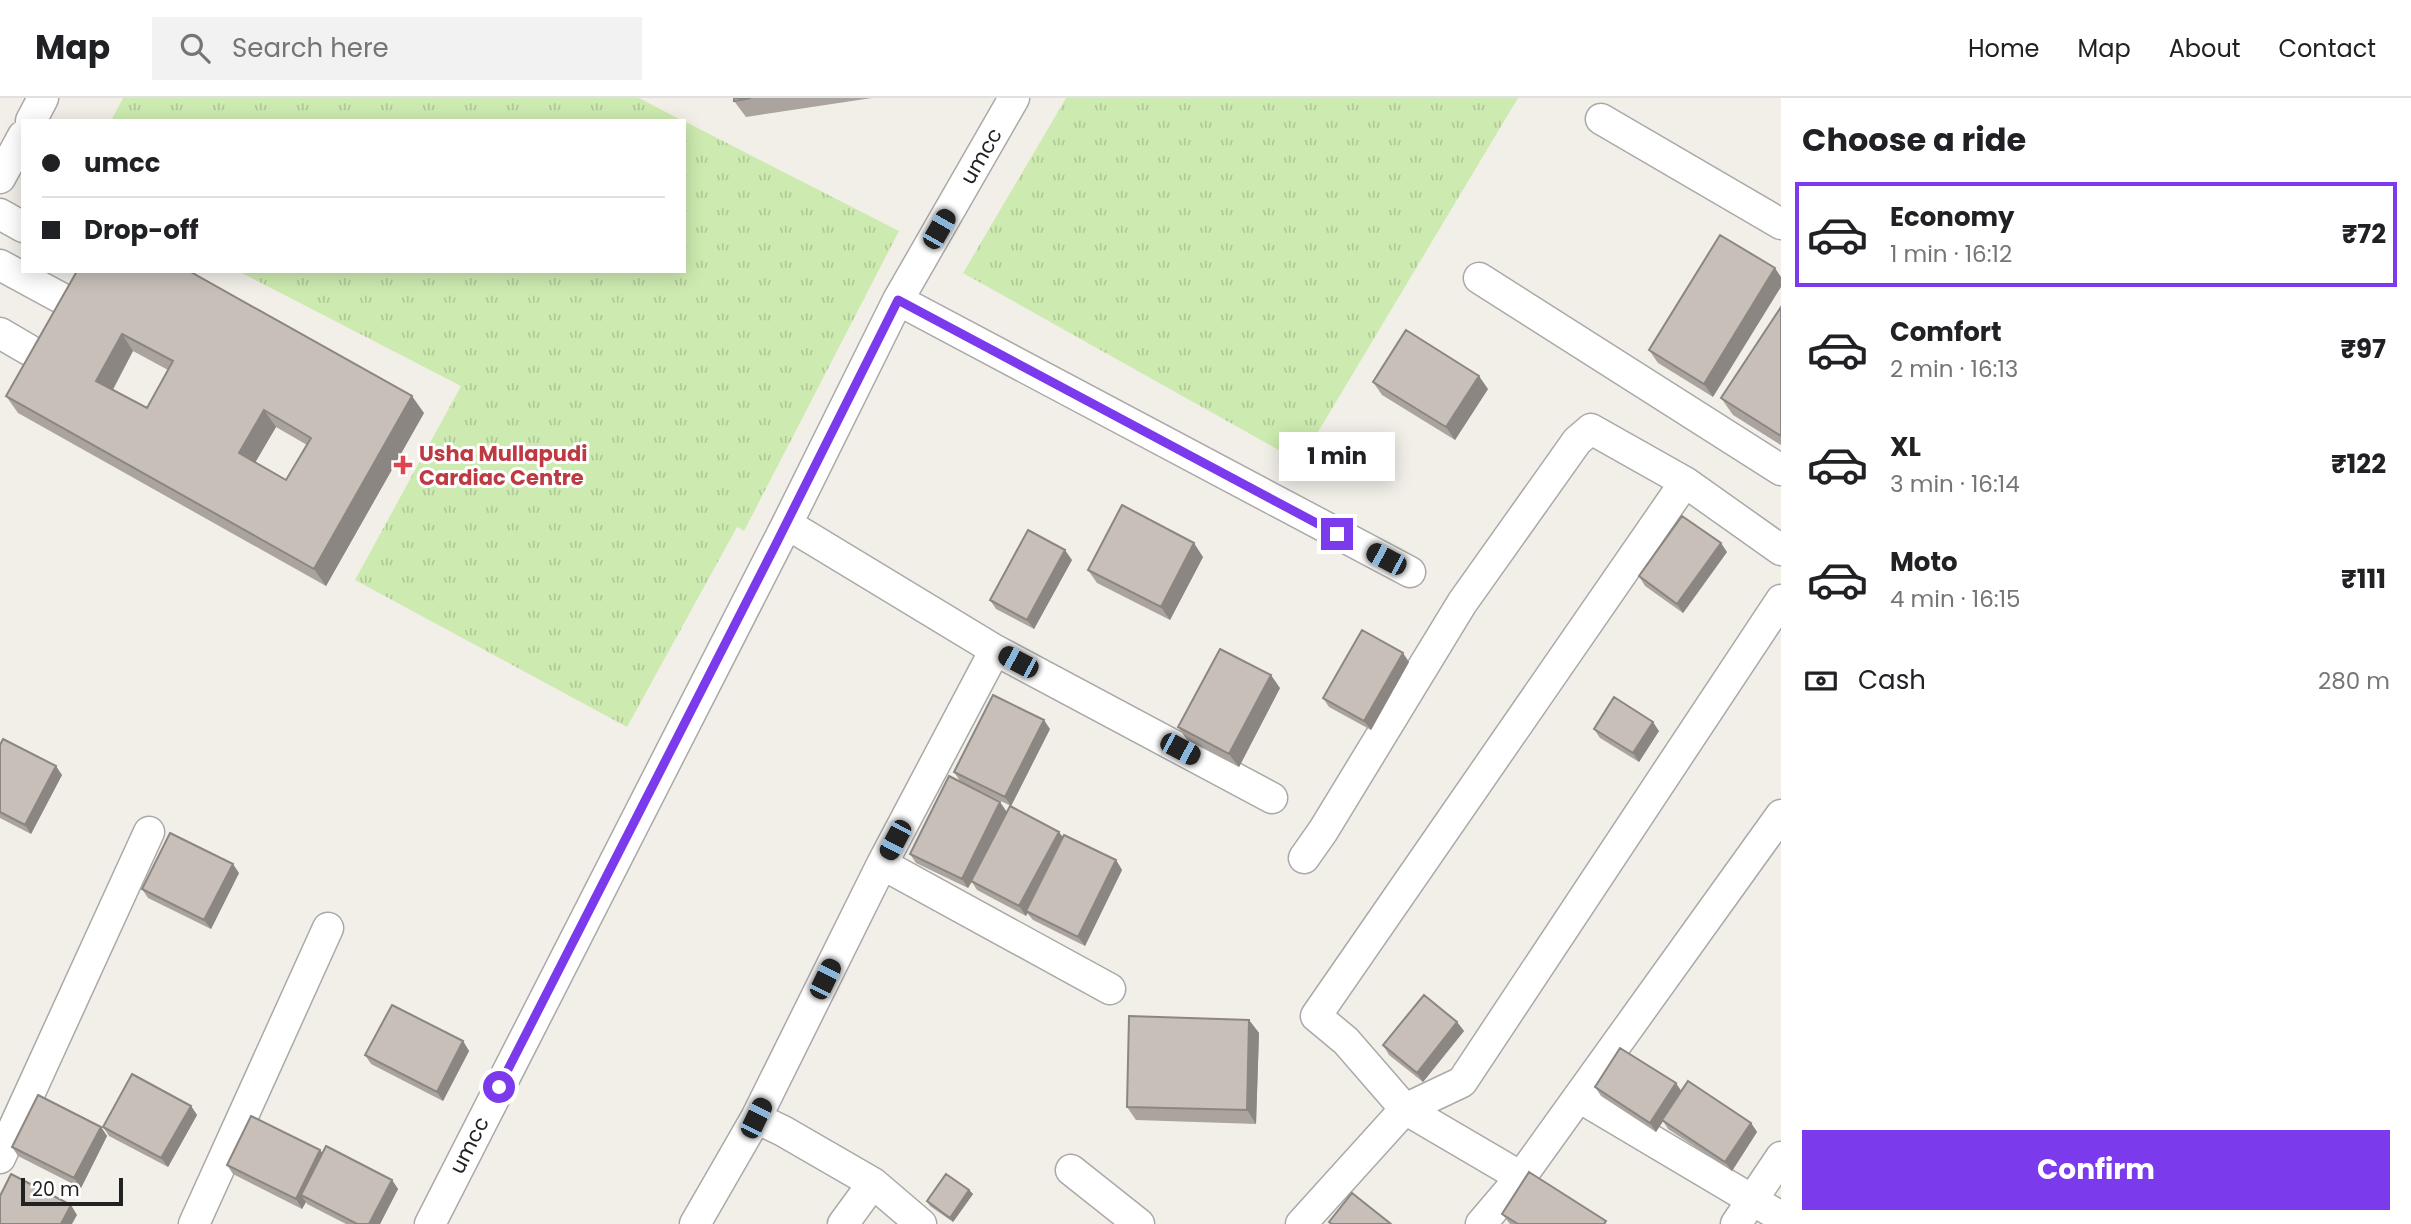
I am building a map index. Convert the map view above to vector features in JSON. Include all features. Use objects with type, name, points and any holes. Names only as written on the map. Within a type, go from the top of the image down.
[{"type":"street","points":[[32,119],[43,98]]},
{"type":"street","name":"umcc","points":[[430,1224],[787,524],[898,300],[1014,98]]},
{"type":"street","points":[[1601,119],[1781,224]]},
{"type":"street","points":[[0,178],[21,140]]},
{"type":"street","points":[[0,214],[21,226]]},
{"type":"street","points":[[0,265],[61,298]]},
{"type":"street","points":[[1479,278],[1781,470]]},
{"type":"street","points":[[898,300],[1410,572]]},
{"type":"street","points":[[0,333],[29,349]]},
{"type":"street","points":[[1304,858],[1462,603],[1577,441],[1591,429],[1685,482],[1781,550]]},
{"type":"street","points":[[1521,1177],[1405,1109],[1346,1041],[1316,1016],[1685,482]]},
{"type":"street","points":[[787,524],[995,650],[1272,798]]},
{"type":"street","points":[[1301,1224],[1405,1109],[1462,1082],[1781,600]]},
{"type":"street","points":[[695,1224],[756,1118],[882,864],[995,650]]},
{"type":"street","points":[[1481,1224],[1521,1177],[1781,815]]},
{"type":"street","points":[[0,1158],[149,832]]},
{"type":"street","points":[[882,864],[1110,989]]},
{"type":"street","points":[[194,1224],[328,928]]},
{"type":"street","points":[[1579,1097],[1781,1217]]},
{"type":"street","points":[[756,1118],[873,1183],[921,1224]]},
{"type":"street","points":[[1736,1224],[1781,1157]]},
{"type":"street","points":[[1071,1170],[1139,1224]]},
{"type":"street","points":[[843,1224],[873,1183]]},
{"type":"green space","points":[[123,98],[639,98],[679,119],[112,119]]},
{"type":"green space","points":[[1066,98],[1518,98],[1300,462],[963,273]]},
{"type":"green space","points":[[686,122],[899,231],[744,531],[737,527],[627,727],[355,580],[461,386],[242,273],[686,273]]},
{"type":"building","points":[[1720,235],[1775,268],[1704,384],[1649,350]]},
{"type":"building","points":[[76,273],[193,273],[412,396],[314,569],[6,396]],"holes":[[[122,334],[173,361],[147,408],[96,381]],[[264,410],[311,438],[286,480],[239,453]]]},
{"type":"building","points":[[1781,307],[1781,436],[1721,398]]},
{"type":"building","points":[[1406,330],[1479,376],[1446,427],[1373,382]]},
{"type":"building","points":[[1122,505],[1194,543],[1161,607],[1088,570]]},
{"type":"building","points":[[1682,516],[1721,543],[1677,604],[1639,576]]},
{"type":"building","points":[[1028,530],[1065,550],[1027,620],[990,600]]},
{"type":"building","points":[[1362,630],[1403,653],[1364,721],[1323,698]]},
{"type":"building","points":[[1220,649],[1271,675],[1229,754],[1178,727]]},
{"type":"building","points":[[993,695],[1044,720],[1005,797],[954,772]]},
{"type":"building","points":[[1614,697],[1653,722],[1633,753],[1594,729]]},
{"type":"building","points":[[3,739],[56,766],[25,825],[0,812],[0,745]]},
{"type":"building","points":[[949,776],[1000,802],[962,879],[910,854]]},
{"type":"building","points":[[1010,806],[1059,832],[1019,906],[971,881]]},
{"type":"building","points":[[170,833],[233,864],[204,920],[142,889]]},
{"type":"building","points":[[1064,835],[1116,860],[1078,937],[1026,911]]},
{"type":"building","points":[[1424,995],[1457,1022],[1417,1073],[1383,1045]]},
{"type":"building","points":[[392,1005],[463,1041],[437,1092],[365,1055]]},
{"type":"building","points":[[1129,1016],[1249,1020],[1247,1110],[1127,1107]]},
{"type":"building","points":[[1620,1048],[1676,1083],[1650,1123],[1595,1087]]},
{"type":"building","points":[[132,1074],[191,1106],[161,1158],[103,1127]]},
{"type":"building","points":[[1688,1081],[1751,1123],[1725,1162],[1662,1120]]},
{"type":"building","points":[[38,1095],[101,1127],[74,1178],[12,1147]]},
{"type":"building","points":[[251,1116],[320,1150],[296,1199],[227,1165]]},
{"type":"building","points":[[326,1146],[392,1180],[369,1224],[357,1224],[301,1195]]},
{"type":"building","points":[[1529,1172],[1606,1221],[1604,1224],[1518,1224],[1502,1214]]},
{"type":"building","points":[[11,1174],[71,1205],[61,1224],[0,1224],[0,1196]]},
{"type":"building","points":[[946,1174],[969,1190],[950,1218],[927,1201]]},
{"type":"building","points":[[1352,1193],[1391,1224],[1329,1222]]},
{"type":"place","name":"Usha Mullapudi Cardiac Centre","points":[[403,465]]},
{"type":"route","points":[[499,1087],[898,300],[1337,534]]}]
